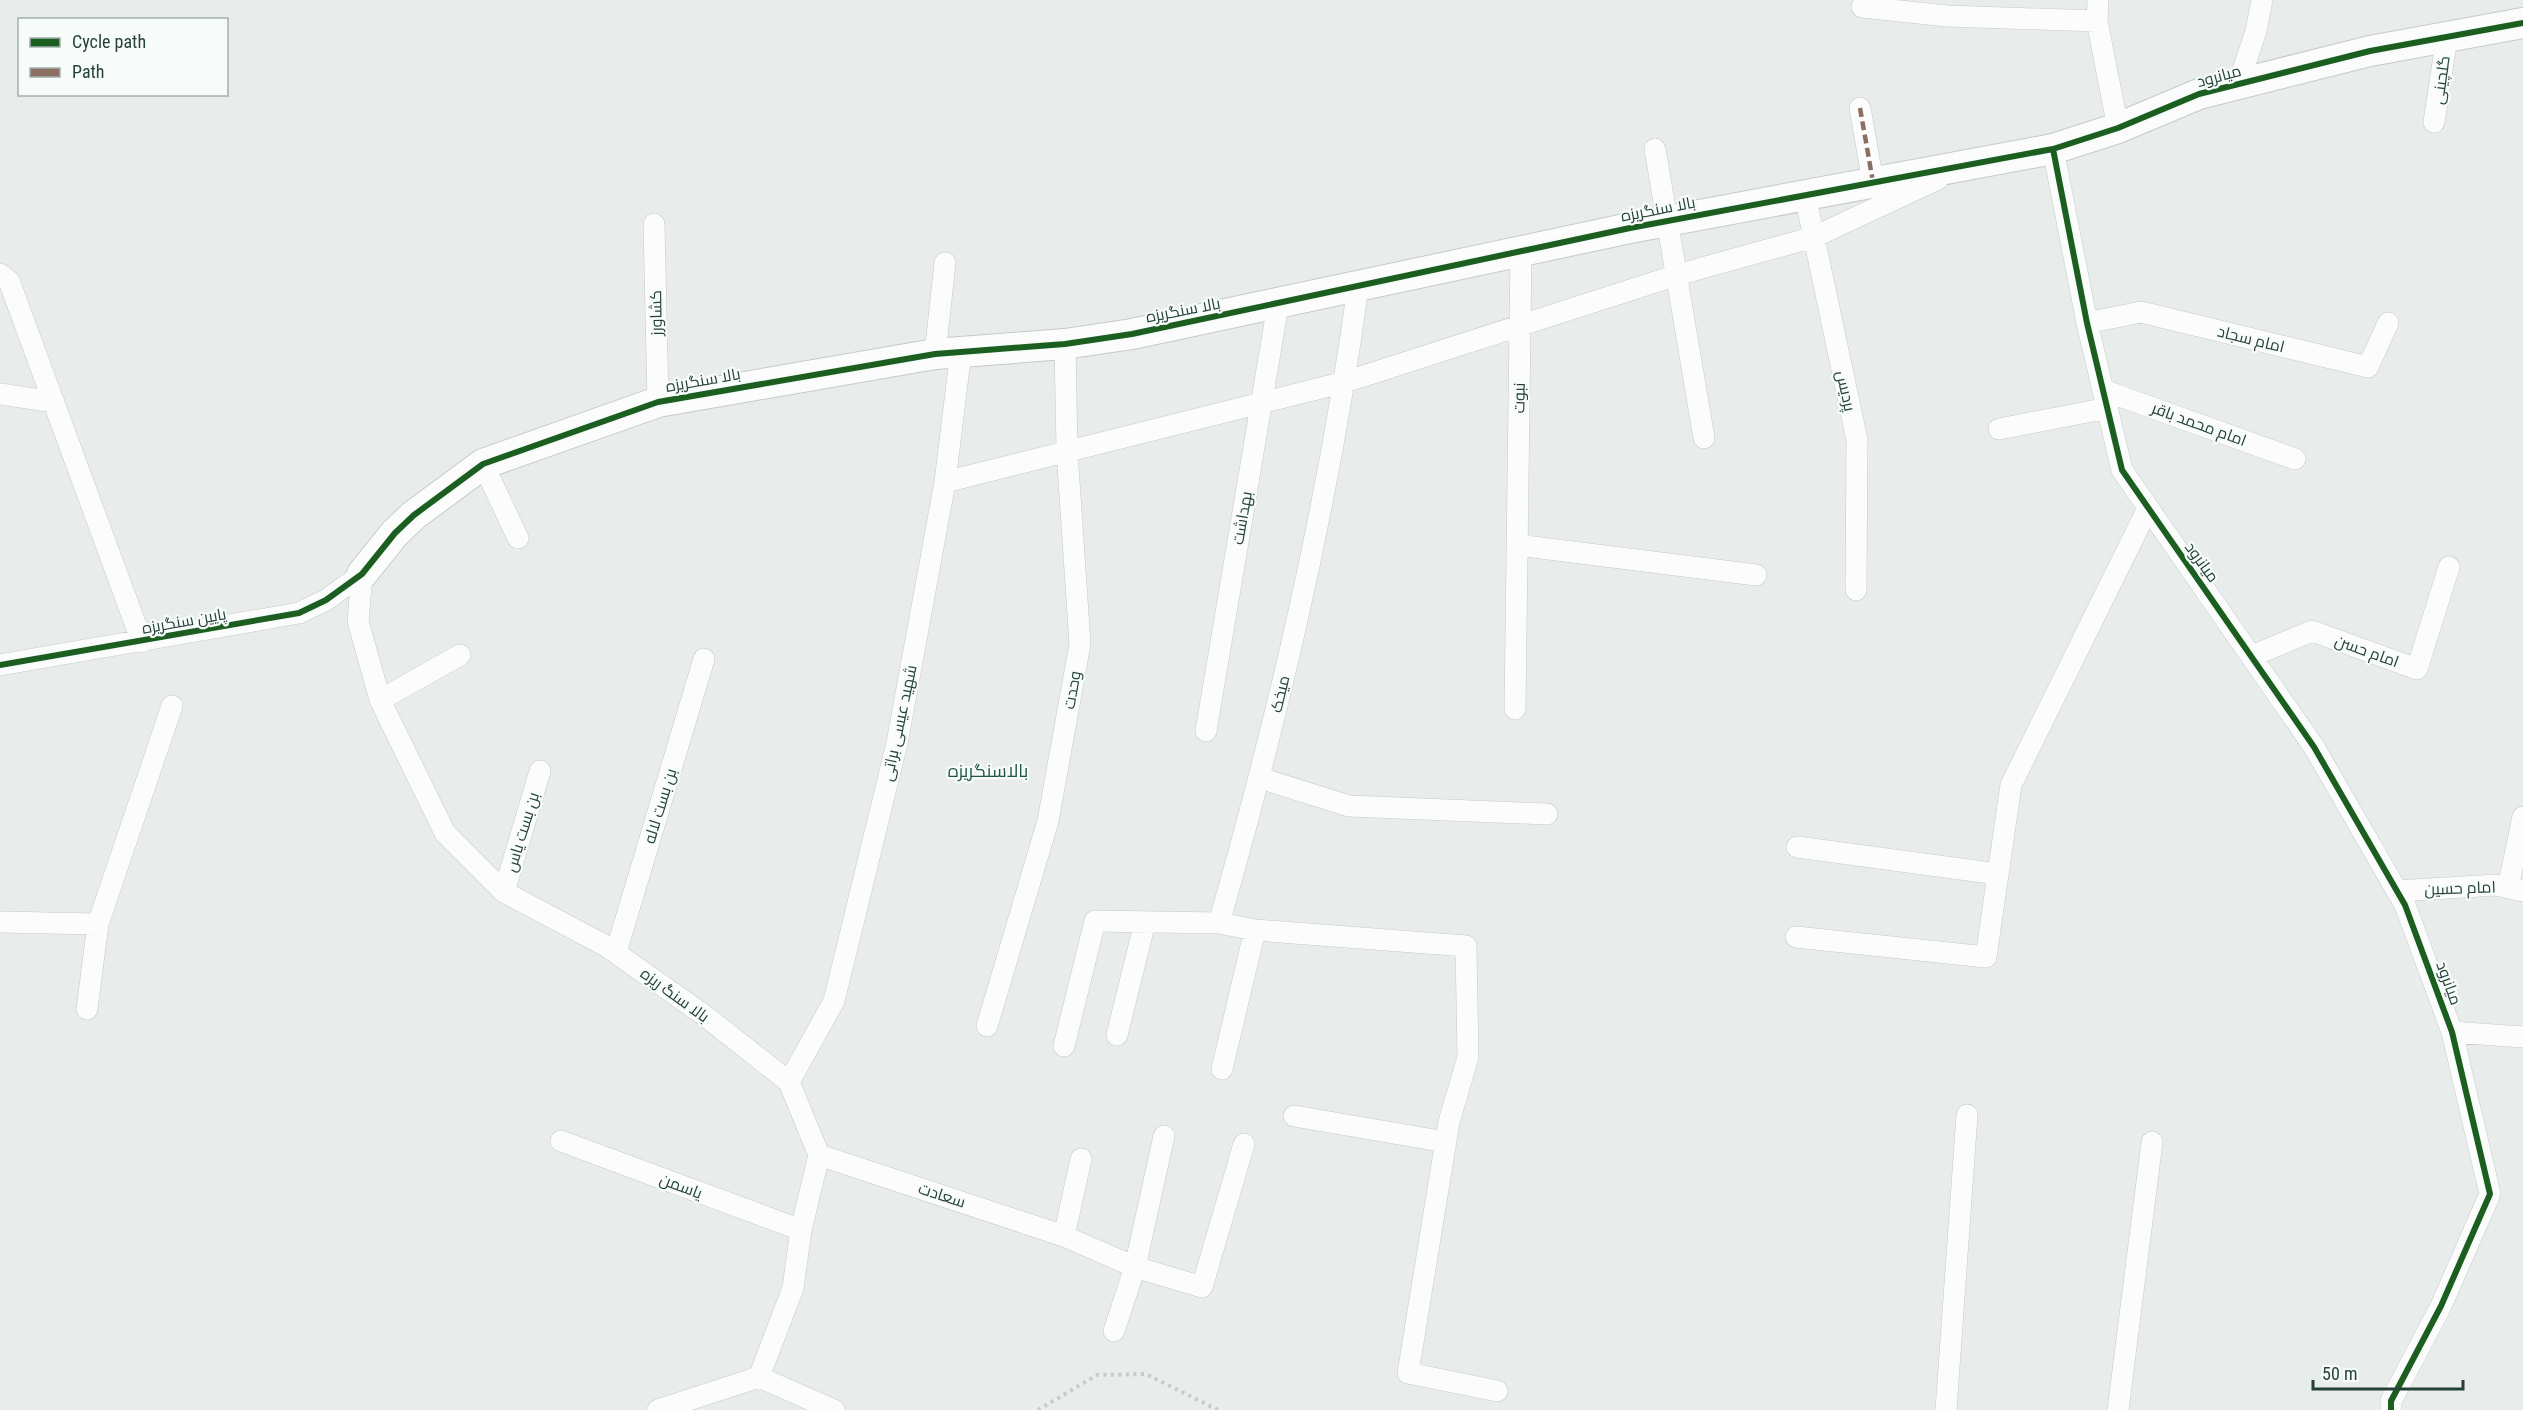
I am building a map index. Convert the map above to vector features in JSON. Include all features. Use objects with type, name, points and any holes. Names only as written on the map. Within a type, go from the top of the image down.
[{"type":"street","points":[[2098,0],[2097,21],[2118,128]]},
{"type":"street","points":[[2238,85],[2256,31],[2262,0]]},
{"type":"street","points":[[1862,6],[1947,16],[2097,21]]},
{"type":"street","name":"میانرود","points":[[2391,1410],[2391,1401],[2441,1306],[2490,1194],[2452,1032],[2405,905],[2314,747],[2122,470],[2087,323],[2053,149],[2118,128],[2199,94],[2370,51],[2523,23]]},
{"type":"street","name":"گلچینی","points":[[2434,122],[2447,37]]},
{"type":"street","points":[[1860,108],[1873,182]]},
{"type":"street","points":[[1655,149],[1704,438]]},
{"type":"street","name":"بالا سنگریزه","points":[[362,574],[395,533],[414,515],[483,464],[658,402],[948,353],[1065,344],[1278,305],[1668,221],[2053,149]]},
{"type":"street","points":[[945,482],[1345,382],[1677,275],[1814,237],[1964,166]]},
{"type":"street","name":"پردیس","points":[[1805,195],[1857,440],[1856,590]]},
{"type":"street","name":"کشاورز","points":[[654,224],[658,402]]},
{"type":"street","name":"نبوت","points":[[1515,709],[1521,252]]},
{"type":"street","name":"شهید عیسی براتی","points":[[789,1082],[834,1001],[897,743],[945,482],[948,353],[945,263]]},
{"type":"street","points":[[0,274],[9,280],[142,642]]},
{"type":"street","name":"میخک","points":[[1219,923],[1260,778],[1308,575],[1345,382],[1358,286]]},
{"type":"street","name":"بهداشت","points":[[1206,731],[1278,305]]},
{"type":"street","name":"امام سجاد","points":[[2087,323],[2141,312],[2368,367],[2388,322]]},
{"type":"street","name":"وحدت","points":[[987,1026],[1048,821],[1080,644],[1068,450],[1065,344]]},
{"type":"street","points":[[0,394],[54,402]]},
{"type":"street","points":[[1999,429],[2105,399]]},
{"type":"street","name":"امام محمد باقر","points":[[2105,399],[2295,459]]},
{"type":"street","points":[[483,464],[518,538]]},
{"type":"street","points":[[1796,936],[1986,957],[2011,785],[2148,508]]},
{"type":"street","points":[[1517,545],[1756,575]]},
{"type":"street","name":"امام حسن","points":[[2252,656],[2312,631],[2417,669],[2449,567]]},
{"type":"street","name":"پایین سنگریزه","points":[[0,665],[299,613],[326,600],[362,574]]},
{"type":"street","name":"بالا سنگ ریزه","points":[[362,574],[358,621],[380,700],[445,833],[504,892],[616,952],[704,1015],[789,1082],[819,1155]]},
{"type":"street","points":[[380,700],[460,655]]},
{"type":"street","name":"بن بست لاله","points":[[616,952],[704,659]]},
{"type":"street","points":[[87,1009],[98,924],[172,706]]},
{"type":"street","name":"بن بست یاس","points":[[504,892],[540,771]]},
{"type":"street","points":[[1260,778],[1349,806],[1547,814]]},
{"type":"street","points":[[2515,890],[2523,817]]},
{"type":"street","points":[[1797,847],[1998,874]]},
{"type":"street","name":"امام حسین","points":[[2397,891],[2496,885],[2515,890]]},
{"type":"street","points":[[1064,1046],[1095,921],[1219,923],[1255,930],[1466,946],[1468,1057],[1446,1142],[1408,1373],[1497,1391]]},
{"type":"street","points":[[0,922],[98,924]]},
{"type":"street","points":[[1116,1035],[1145,922]]},
{"type":"street","points":[[1222,1069],[1255,930]]},
{"type":"street","points":[[2452,1032],[2523,1037]]},
{"type":"street","points":[[1946,1410],[1967,1115]]},
{"type":"street","points":[[1294,1116],[1446,1142]]},
{"type":"street","points":[[1114,1331],[1135,1267],[1164,1136]]},
{"type":"street","name":"یاسمن","points":[[561,1141],[801,1230]]},
{"type":"street","points":[[2118,1410],[2152,1142]]},
{"type":"street","name":"سعادت","points":[[819,1155],[1064,1236],[1135,1267],[1202,1287],[1244,1144]]},
{"type":"street","points":[[759,1377],[792,1288],[801,1230],[819,1155]]},
{"type":"street","points":[[1064,1236],[1081,1159]]},
{"type":"street","points":[[658,1410],[759,1377],[834,1410]]},
{"type":"path","points":[[1038,1410],[1098,1375],[1146,1374],[1218,1410]]},
{"type":"marked path","points":[[1860,108],[1873,182]]},
{"type":"cycle path","points":[[0,665],[299,613],[326,600],[362,574],[395,533],[414,515],[483,464],[658,402],[935,354],[1065,344],[1132,334],[1630,228],[2053,149],[2118,128],[2199,94],[2370,51],[2523,23]]},
{"type":"cycle path","points":[[2053,149],[2087,323],[2122,470],[2314,747],[2405,905],[2452,1032],[2490,1194],[2441,1306],[2391,1401],[2391,1410]]},
{"type":"district","name":"بالاسنگریزه","points":[[988,770]]}]
